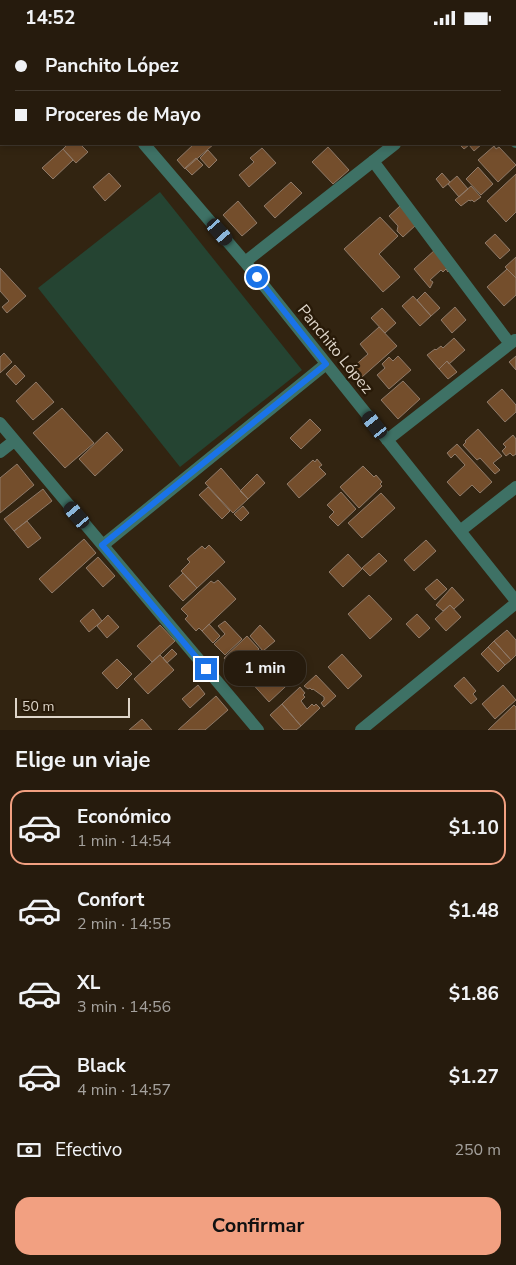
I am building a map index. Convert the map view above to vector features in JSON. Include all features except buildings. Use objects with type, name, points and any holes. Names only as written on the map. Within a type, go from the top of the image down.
[{"type":"street","name":"Panchito López","points":[[145,145],[245,262],[516,602]]},
{"type":"street","points":[[245,262],[394,145]]},
{"type":"street","points":[[373,161],[513,342],[387,440]]},
{"type":"street","points":[[102,545],[326,364]]},
{"type":"street","points":[[0,423],[258,730]]},
{"type":"street","points":[[0,452],[14,441]]},
{"type":"street","points":[[460,531],[516,487]]},
{"type":"street","points":[[361,730],[516,602]]},
{"type":"green space","points":[[160,192],[302,370],[180,467],[38,288]]},
{"type":"route","points":[[206,669],[102,545],[326,364],[257,277]]}]
